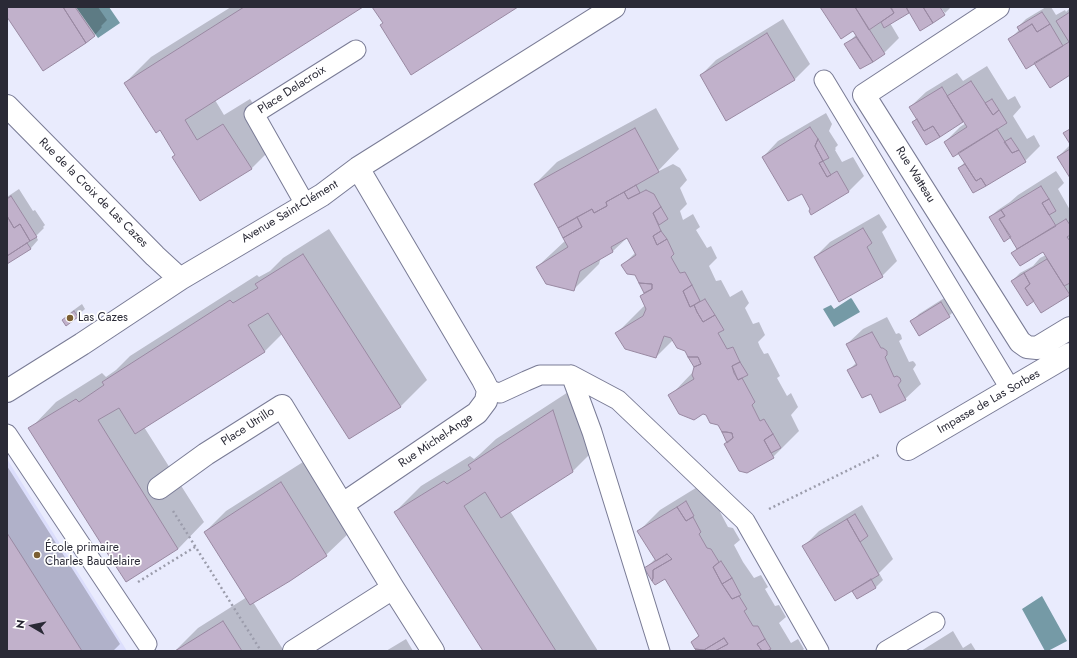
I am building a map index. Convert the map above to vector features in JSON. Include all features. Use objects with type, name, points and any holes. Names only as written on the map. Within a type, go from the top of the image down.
[{"type":"street","name":"Avenue Saint-Clément","points":[[7,391],[82,344],[180,279],[322,195],[358,168],[614,7]]},
{"type":"street","name":"Rue Watteau","points":[[998,7],[864,94],[1020,342],[1027,347],[1037,348],[1070,328]]},
{"type":"street","name":"Rue de la Croix de Las Cazes","points":[[7,106],[155,256],[180,279]]},
{"type":"street","points":[[358,168],[488,390]]},
{"type":"street","name":"Impasse de Las Sorbes","points":[[908,449],[1070,354]]},
{"type":"street","name":"Rue Michel-Ange","points":[[343,504],[477,413],[486,401],[488,390]]},
{"type":"street","name":"Place Utrillo","points":[[159,488],[206,454],[282,406],[343,504]]},
{"type":"street","points":[[343,504],[393,588],[433,651]]},
{"type":"street","points":[[294,651],[393,588]]},
{"type":"lane","name":"Place Delacroix","points":[[305,204],[254,114],[356,50]]},
{"type":"lane","points":[[824,80],[1010,390]]},
{"type":"lane","points":[[488,390],[500,394],[540,376],[571,374],[618,400],[745,521],[818,651]]},
{"type":"lane","points":[[571,374],[592,432],[660,651]]},
{"type":"lane","points":[[7,434],[147,644]]},
{"type":"lane","points":[[886,651],[935,622]]},
{"type":"path","points":[[745,521],[896,446],[908,449]]},
{"type":"path","points":[[159,488],[261,651]]},
{"type":"path","points":[[115,597],[195,547]]},
{"type":"shaded area","points":[[76,7],[109,7],[120,23],[98,38]]},
{"type":"shaded area","points":[[851,298],[860,312],[834,327],[823,309],[831,305],[834,309]]},
{"type":"shaded area","name":"École primaire Charles Baudelaire","points":[[7,459],[127,651],[7,651]]},
{"type":"shaded area","points":[[1042,596],[1067,641],[1048,651],[1045,651],[1022,609]]},
{"type":"building","points":[[7,7],[63,7],[86,43],[43,71],[7,17]]},
{"type":"building","points":[[63,7],[75,7],[95,36],[86,43]]},
{"type":"building","points":[[244,7],[363,7],[185,120],[197,140],[223,124],[252,169],[200,201],[172,157],[175,155],[160,130],[156,133],[124,83]]},
{"type":"building","points":[[372,7],[518,7],[411,75],[380,25],[383,23]]},
{"type":"building","points":[[820,7],[855,7],[885,54],[873,62],[853,31],[841,39]]},
{"type":"building","points":[[855,7],[891,7],[894,13],[869,30]]},
{"type":"building","points":[[890,7],[906,7],[909,13],[884,28],[881,22],[894,13]]},
{"type":"building","points":[[906,7],[923,7],[933,23],[920,31]]},
{"type":"building","points":[[923,7],[940,7],[945,15],[933,23]]},
{"type":"building","points":[[1042,12],[1050,24],[1037,32],[1032,24],[1020,32],[1017,27]]},
{"type":"building","points":[[1070,12],[1070,75],[1050,88],[1034,63],[1069,42],[1056,21]]},
{"type":"building","points":[[1032,24],[1037,32],[1050,24],[1063,46],[1026,69],[1008,39]]},
{"type":"building","points":[[767,33],[795,80],[726,121],[700,75]]},
{"type":"building","points":[[856,37],[873,62],[860,69],[844,44]]},
{"type":"building","points":[[971,81],[993,115],[999,110],[1007,123],[953,157],[944,142],[967,127],[947,96]]},
{"type":"building","points":[[942,87],[963,122],[940,137],[933,126],[924,131],[909,107]]},
{"type":"building","points":[[992,99],[999,110],[993,115],[985,103]]},
{"type":"building","points":[[917,119],[924,131],[933,126],[940,137],[926,145],[912,122]]},
{"type":"building","points":[[810,127],[818,139],[815,146],[823,161],[819,163],[827,177],[837,171],[849,192],[811,215],[809,211],[810,209],[802,194],[788,201],[762,157]]},
{"type":"building","points":[[635,128],[659,172],[606,202],[607,206],[594,213],[592,209],[558,228],[534,184]]},
{"type":"building","points":[[997,129],[1012,153],[1019,150],[1026,162],[986,186],[981,178],[976,181],[958,153]]},
{"type":"building","points":[[1070,129],[1070,144],[1063,133]]},
{"type":"building","points":[[1011,138],[1019,150],[1012,153],[1004,142]]},
{"type":"building","points":[[818,139],[829,158],[823,161],[815,146]]},
{"type":"building","points":[[1070,149],[1070,178],[1057,157]]},
{"type":"building","points":[[823,161],[831,175],[827,177],[819,163]]},
{"type":"building","points":[[965,164],[976,181],[981,178],[986,186],[973,193],[958,168]]},
{"type":"building","points":[[636,185],[640,193],[628,199],[624,192]]},
{"type":"building","points":[[1041,186],[1049,199],[1042,203],[1056,226],[1017,249],[999,219],[1005,216],[1001,210]]},
{"type":"building","points":[[646,190],[654,194],[661,207],[653,213],[661,231],[653,236],[657,245],[667,239],[674,254],[671,257],[680,273],[685,272],[692,285],[683,291],[690,307],[694,305],[703,322],[715,315],[724,330],[718,333],[727,349],[733,347],[740,362],[732,366],[734,373],[738,380],[742,378],[755,402],[752,405],[760,421],[764,419],[773,434],[764,440],[774,458],[747,473],[739,471],[724,444],[733,438],[732,433],[722,432],[718,425],[710,423],[706,415],[703,414],[694,420],[679,414],[668,395],[694,379],[692,375],[694,367],[701,364],[698,357],[688,357],[685,351],[677,348],[671,338],[664,336],[656,358],[625,349],[615,333],[643,316],[646,309],[640,296],[652,289],[652,284],[639,283],[635,275],[627,274],[621,265],[636,255],[627,238],[611,247],[613,252],[580,271],[574,291],[546,284],[536,267],[568,247],[563,238],[582,227],[577,217],[592,209],[594,213],[607,206],[606,202],[624,192],[628,199]]},
{"type":"building","points":[[11,196],[37,237],[30,241],[20,224],[14,228],[7,216],[7,199]]},
{"type":"building","points":[[1049,199],[1056,211],[1049,215],[1042,203]]},
{"type":"building","points":[[661,207],[668,219],[659,225],[653,213]]},
{"type":"building","points":[[1001,210],[1005,216],[999,219],[1011,237],[1004,242],[989,217]]},
{"type":"building","points":[[7,216],[14,228],[20,224],[30,241],[7,256]]},
{"type":"building","points":[[577,217],[582,227],[563,238],[558,228]]},
{"type":"building","points":[[1066,219],[1070,225],[1070,235],[1067,237],[1070,241],[1070,283],[1064,286],[1043,252],[1020,266],[1011,253]]},
{"type":"building","points":[[863,228],[872,243],[867,247],[883,277],[839,302],[814,257]]},
{"type":"building","points":[[661,231],[667,239],[657,245],[653,236]]},
{"type":"building","points":[[27,243],[31,249],[7,264],[7,256]]},
{"type":"building","points":[[303,254],[401,407],[349,439],[268,313],[248,325],[265,352],[135,434],[119,408],[98,420],[178,549],[126,582],[28,428],[76,399],[79,402],[104,385],[102,382],[230,300],[233,303],[258,288],[255,284]]},
{"type":"building","points":[[1047,259],[1070,295],[1041,313],[1025,288],[1030,284],[1024,273]]},
{"type":"building","points":[[1024,273],[1030,284],[1025,288],[1034,301],[1027,306],[1011,281]]},
{"type":"building","points":[[639,283],[652,284],[652,289],[644,293]]},
{"type":"building","points":[[692,285],[700,301],[690,307],[683,291]]},
{"type":"building","points":[[705,299],[715,315],[703,322],[694,305]]},
{"type":"building","points":[[941,302],[950,317],[919,336],[910,321]]},
{"type":"building","name":"Las Cazes","points":[[74,311],[78,317],[66,326],[62,320]]},
{"type":"building","points":[[872,332],[881,348],[887,351],[887,355],[885,357],[894,377],[897,376],[900,378],[901,381],[898,385],[906,400],[880,413],[871,394],[862,398],[847,370],[857,365],[846,344]]},
{"type":"building","points":[[688,357],[698,357],[701,364],[694,367]]},
{"type":"building","points":[[740,362],[748,375],[738,380],[732,366]]},
{"type":"building","points":[[553,410],[573,472],[501,518],[485,492],[464,506],[556,651],[483,651],[394,512],[444,481],[447,484],[471,469],[468,465]]},
{"type":"building","points":[[722,432],[732,433],[733,438],[727,443]]},
{"type":"building","points":[[773,434],[781,448],[771,453],[764,440]]},
{"type":"building","points":[[281,482],[327,556],[290,581],[250,605],[204,532]]},
{"type":"building","points":[[686,501],[694,516],[686,521],[677,507]]},
{"type":"building","points":[[677,507],[686,521],[693,517],[701,532],[699,534],[707,548],[711,549],[719,562],[713,567],[722,584],[732,599],[739,596],[747,609],[744,611],[753,626],[758,626],[765,639],[757,644],[762,651],[715,651],[728,644],[724,638],[704,650],[695,649],[691,642],[699,636],[665,579],[655,585],[652,581],[653,570],[672,559],[667,554],[656,561],[637,531]]},
{"type":"building","points":[[855,514],[868,536],[860,542],[847,519]]},
{"type":"building","points":[[847,519],[879,575],[835,601],[802,546]]},
{"type":"building","points":[[7,533],[23,558],[82,651],[7,651]]},
{"type":"building","points":[[667,554],[672,559],[653,570],[652,581],[644,568]]},
{"type":"building","points":[[721,561],[732,578],[722,584],[713,567]]},
{"type":"building","points":[[732,578],[741,595],[732,599],[722,584]]},
{"type":"building","points":[[871,579],[876,588],[857,599],[852,591]]},
{"type":"building","points":[[223,621],[242,651],[175,651]]},
{"type":"building","points":[[724,638],[728,644],[715,651],[697,651],[695,649],[704,650]]},
{"type":"building","points":[[765,639],[771,649],[762,651],[757,644]]},
{"type":"place","name":"Las Cazes","points":[[70,318]]},
{"type":"place","name":"École primaire Charles Baudelaire","points":[[37,555]]}]
